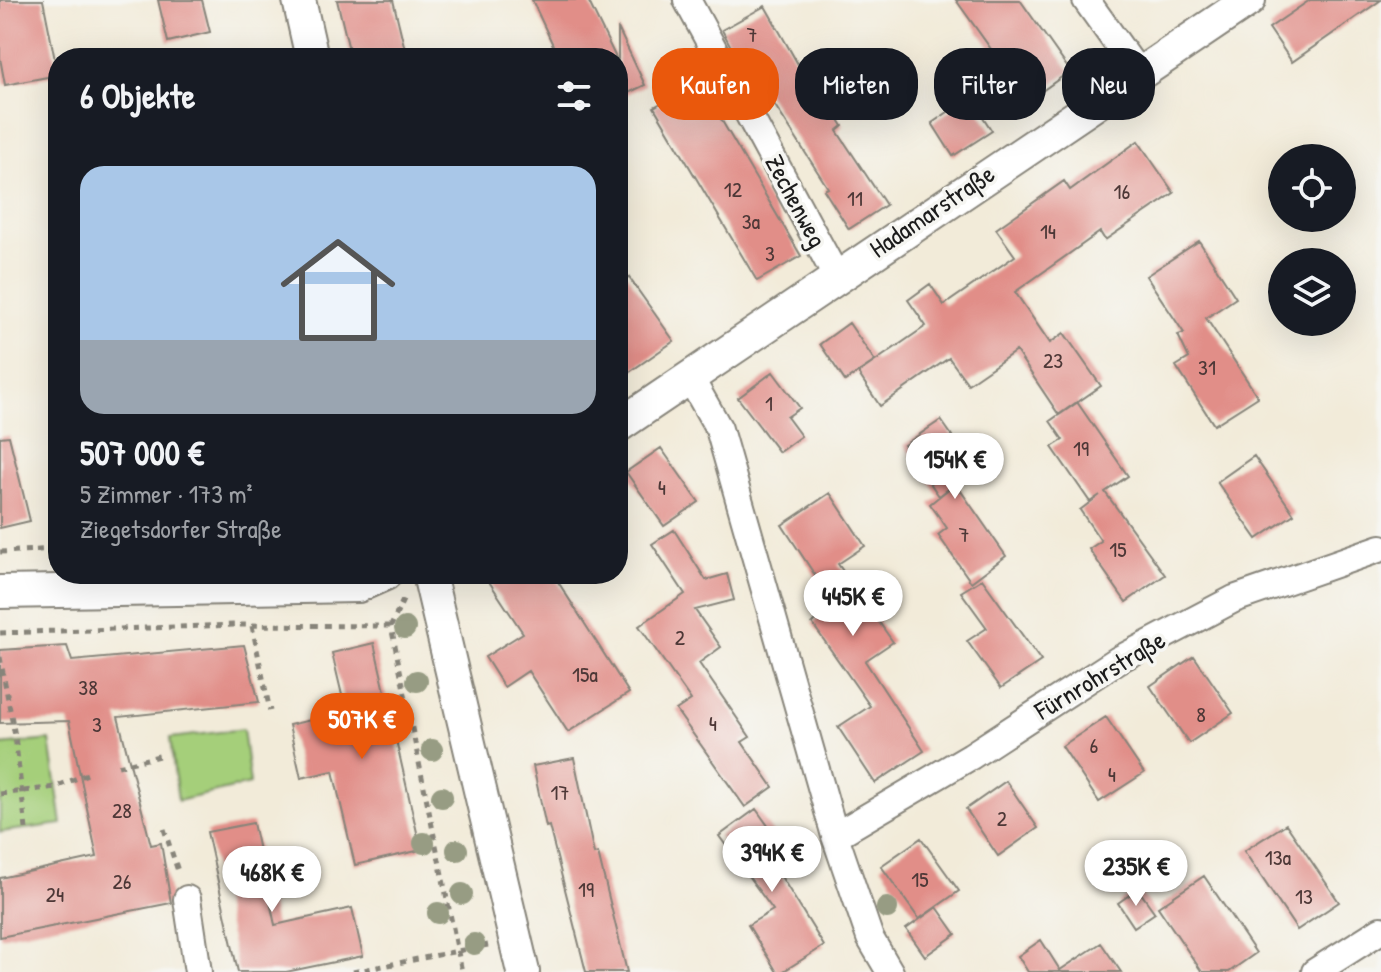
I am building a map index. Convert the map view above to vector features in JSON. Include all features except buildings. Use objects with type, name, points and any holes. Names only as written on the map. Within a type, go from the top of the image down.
[{"type":"street","points":[[299,0],[310,48]]},
{"type":"street","name":"Zechenweg","points":[[687,0],[836,276]]},
{"type":"street","points":[[1086,0],[1120,48]]},
{"type":"street","name":"Hadamarstraße","points":[[1155,63],[1249,0]]},
{"type":"street","name":"Hadamarstraße","points":[[628,419],[1070,120]]},
{"type":"street","points":[[689,376],[719,429],[835,836],[870,938],[890,972]]},
{"type":"street","name":"Fürnrohrstraße","points":[[835,836],[971,756],[1130,654],[1234,599],[1381,548]]},
{"type":"street","points":[[0,592],[362,584]]},
{"type":"street","points":[[431,584],[523,972]]},
{"type":"street","points":[[187,899],[198,972]]},
{"type":"street","points":[[1315,972],[1381,930]]},
{"type":"path","points":[[0,552],[48,550]]},
{"type":"path","points":[[244,586],[270,711]]},
{"type":"path","points":[[0,633],[252,626],[391,626],[462,972]]},
{"type":"path","points":[[0,657],[23,791],[26,829]]},
{"type":"path","points":[[118,766],[159,756]]},
{"type":"path","points":[[0,794],[55,787],[90,773]]},
{"type":"path","points":[[164,829],[187,899]]},
{"type":"path","points":[[353,972],[516,939]]},
{"type":"green space","points":[[243,729],[250,784],[178,801],[170,738]]},
{"type":"green space","points":[[50,740],[62,824],[0,832],[0,745]]}]
